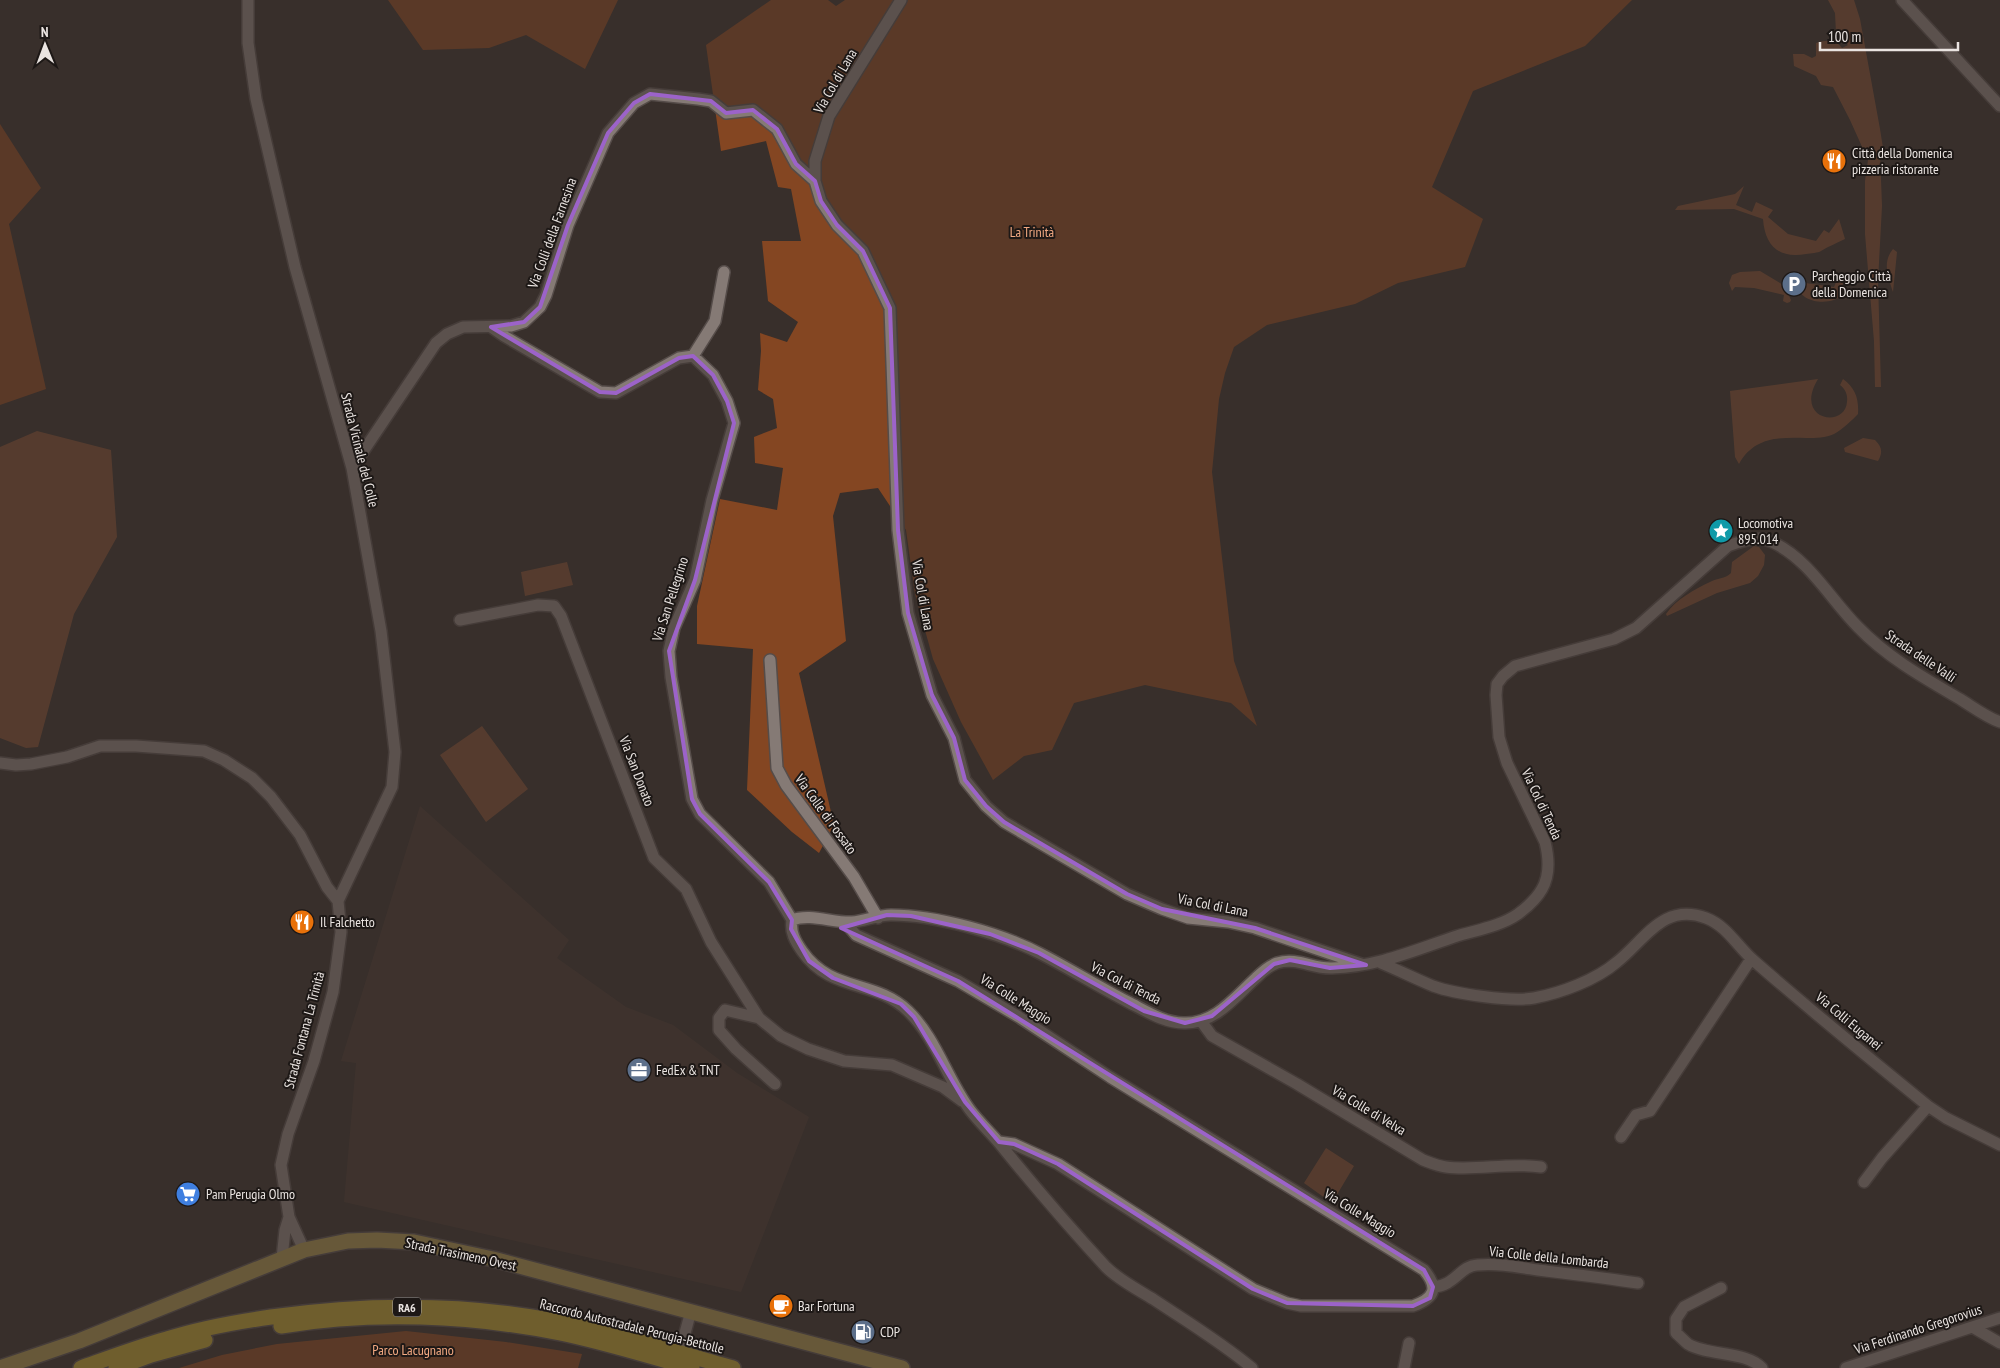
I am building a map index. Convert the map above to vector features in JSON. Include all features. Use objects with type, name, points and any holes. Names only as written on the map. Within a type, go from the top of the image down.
[{"type":"highway","name":"Raccordo Autostradale Perugia-Bettolle","points":[[81,1368],[168,1338],[237,1322],[313,1311],[358,1307],[428,1307],[490,1312],[551,1320],[733,1368]]},
{"type":"highway","name":"RA6","points":[[116,1368],[151,1355],[210,1338],[289,1324],[372,1318],[422,1318],[484,1322],[561,1333],[692,1368]]},
{"type":"highway","points":[[130,1368],[151,1355]]},
{"type":"main road","name":"Strada Trasimeno Ovest","points":[[0,1368],[78,1341],[304,1250],[348,1241],[377,1240],[414,1242],[492,1259],[902,1368]]},
{"type":"street","name":"Strada Vicinale del Colle","points":[[248,0],[248,43],[256,99],[295,267],[352,468],[381,631],[395,752],[392,787],[338,901]]},
{"type":"street","name":"Via Col di Lana","points":[[901,0],[829,116],[815,161],[815,181],[821,202],[838,225],[863,252],[890,308],[898,530],[908,613],[932,695],[954,738],[965,780],[986,806],[1004,822],[1127,894],[1188,918],[1228,922],[1255,928],[1366,965]]},
{"type":"street","points":[[1902,0],[2000,106]]},
{"type":"street","name":"Via Colli della Farnesina","points":[[352,468],[436,343],[447,334],[462,327],[510,326],[524,322],[540,307],[546,295],[568,225],[608,133],[634,103],[650,94],[711,101],[726,113],[753,110],[777,129],[796,164],[815,181]]},
{"type":"street","points":[[491,326],[504,336],[600,392],[616,393],[679,358],[692,356],[715,321],[724,272]]},
{"type":"street","name":"Via San Pellegrino","points":[[692,356],[713,376],[727,401],[734,423],[712,500],[695,580],[674,628],[669,651],[671,677],[692,799],[700,814],[769,882],[792,920]]},
{"type":"street","name":"Via Col di Tenda","points":[[792,920],[800,917],[845,922],[866,921],[887,915],[911,916],[936,920],[990,934],[1040,953],[1086,981],[1167,1020],[1186,1023],[1212,1016],[1221,1010],[1260,974],[1274,964],[1290,960],[1330,968],[1366,965],[1381,962],[1499,923],[1518,914],[1542,890],[1548,874],[1548,854],[1545,842],[1507,763],[1499,737],[1497,684],[1503,676],[1516,666],[1614,638],[1636,628],[1728,546],[1752,539],[1771,541]]},
{"type":"street","name":"Strada delle Valli","points":[[1771,541],[1791,552],[1857,626],[1889,655],[2000,722]]},
{"type":"street","name":"Via San Donato","points":[[460,620],[538,605],[554,606],[558,611],[654,858],[686,889],[711,942],[758,1018],[781,1036],[808,1049],[844,1061],[892,1065],[943,1087],[964,1102]]},
{"type":"street","name":"Via Colle di Fossato","points":[[770,660],[777,768],[786,785],[854,877],[878,918]]},
{"type":"street","name":"Strada Fontana La Trinità","points":[[0,763],[31,764],[67,757],[100,746],[136,746],[204,751],[224,760],[252,778],[271,797],[300,835],[327,887],[338,901],[341,932],[332,992],[314,1060],[288,1134],[281,1165],[289,1217]]},
{"type":"street","name":"Via Colli Euganei","points":[[1381,962],[1435,986],[1506,999],[1532,998],[1580,984],[1616,963],[1658,922],[1670,917],[1687,915],[1704,917],[1722,926],[1751,958],[1928,1106],[1946,1118],[2000,1145]]},
{"type":"street","points":[[792,920],[791,929],[798,945],[821,972],[833,978],[881,994],[901,1004],[914,1017],[926,1032],[964,1102],[1032,1184],[1108,1269],[1226,1347],[1252,1368]]},
{"type":"street","name":"Via Colle Maggio","points":[[845,922],[856,935],[958,981],[1019,1018],[1110,1077],[1424,1270],[1430,1278],[1433,1287]]},
{"type":"street","points":[[1621,1137],[1636,1115],[1650,1110],[1751,958]]},
{"type":"street","name":"Via San Donato","points":[[758,1018],[726,1010],[719,1018],[719,1030],[736,1049],[775,1084]]},
{"type":"street","name":"Via Colle di Velva","points":[[1200,1020],[1212,1036],[1297,1084],[1423,1160],[1444,1167],[1465,1168],[1520,1164],[1541,1166]]},
{"type":"street","points":[[1864,1182],[1928,1106]]},
{"type":"street","points":[[999,1142],[1014,1144],[1058,1164],[1253,1289],[1288,1303],[1301,1306],[1414,1306],[1430,1298],[1433,1287]]},
{"type":"street","points":[[289,1217],[304,1250]]},
{"type":"street","points":[[282,1258],[285,1230],[289,1217]]},
{"type":"street","name":"Via Colle della Lombarda","points":[[1433,1287],[1450,1282],[1462,1271],[1474,1265],[1502,1265],[1638,1283]]},
{"type":"street","points":[[1721,1288],[1684,1307],[1676,1319],[1676,1333],[1688,1343],[1700,1349],[1748,1360],[1762,1368]]},
{"type":"street","points":[[682,1344],[691,1311]]},
{"type":"street","name":"Via Ferdinando Gregorovius","points":[[1846,1368],[2000,1318]]},
{"type":"street","points":[[1974,1328],[2000,1343]]},
{"type":"street","points":[[1404,1368],[1409,1343]]},
{"type":"highlighted area","points":[[650,94],[711,101],[726,113],[753,110],[777,129],[796,164],[815,181],[821,201],[837,225],[863,251],[890,308],[898,530],[908,613],[932,695],[954,738],[965,780],[986,806],[1004,822],[1127,894],[1162,909],[1255,928],[1366,965],[1330,968],[1290,960],[1274,964],[1212,1016],[1185,1023],[1144,1011],[1039,953],[990,934],[911,916],[887,915],[841,928],[958,981],[1424,1270],[1433,1287],[1430,1298],[1413,1306],[1287,1303],[1253,1289],[1058,1164],[1014,1144],[999,1142],[965,1102],[914,1017],[901,1004],[833,978],[809,961],[791,929],[792,920],[769,882],[700,814],[692,799],[669,651],[695,580],[734,423],[727,401],[713,375],[693,356],[679,358],[616,393],[600,392],[491,327],[524,322],[540,307],[568,225],[608,133],[634,103]]},
{"type":"shaded area","points":[[1828,0],[1854,0],[1860,19],[1883,148],[1880,153],[1882,206],[1878,281],[1881,387],[1875,387],[1874,341],[1865,234],[1865,181],[1868,160],[1833,87],[1821,85],[1816,76],[1794,66],[1793,54],[1804,54],[1812,58],[1816,56],[1816,43],[1830,41],[1837,43],[1842,48],[1848,45],[1836,33],[1835,13]]},
{"type":"shaded area","points":[[1744,186],[1736,205],[1752,212],[1756,202],[1773,210],[1768,217],[1788,234],[1816,241],[1824,230],[1829,233],[1839,219],[1845,239],[1818,252],[1796,255],[1788,254],[1781,252],[1770,243],[1764,228],[1763,219],[1734,209],[1675,210],[1678,206],[1735,194]]},
{"type":"shaded area","points":[[1893,249],[1897,252],[1893,292],[1887,264]]},
{"type":"shaded area","points":[[1760,271],[1785,287],[1791,300],[1790,302],[1783,301],[1784,295],[1754,288],[1735,287],[1732,291],[1729,283],[1732,275],[1740,272]]},
{"type":"shaded area","points":[[1837,280],[1843,281],[1842,295],[1837,299],[1822,302],[1808,299],[1802,295],[1798,282],[1834,287]]},
{"type":"shaded area","points":[[1818,379],[1812,393],[1812,404],[1816,411],[1822,416],[1830,417],[1838,416],[1844,410],[1847,399],[1846,392],[1840,385],[1843,379],[1851,386],[1855,394],[1858,403],[1858,414],[1844,427],[1831,435],[1817,438],[1777,439],[1760,444],[1752,448],[1739,464],[1735,457],[1730,391]]},
{"type":"shaded area","points":[[37,431],[111,450],[117,537],[74,614],[38,747],[26,748],[0,738],[0,447]]},
{"type":"shaded area","points":[[1863,438],[1875,440],[1879,445],[1881,455],[1878,461],[1845,452],[1844,448]]},
{"type":"shaded area","points":[[1754,546],[1759,547],[1765,555],[1764,565],[1758,576],[1750,583],[1717,593],[1667,616],[1666,614],[1670,609],[1686,595],[1729,575],[1732,562]]},
{"type":"shaded area","points":[[567,562],[573,585],[525,596],[521,572]]},
{"type":"shaded area","points":[[482,726],[528,789],[486,822],[440,755]]},
{"type":"shaded area","points":[[420,806],[569,940],[557,958],[626,1007],[673,1025],[737,1073],[809,1117],[741,1292],[344,1202],[356,1063],[341,1061]]},
{"type":"shaded area","points":[[1326,1148],[1354,1166],[1332,1203],[1304,1183]]},
{"type":"green space","points":[[388,0],[618,0],[585,69],[526,35],[489,48],[423,50]]},
{"type":"green space","name":"La Trinità","points":[[771,0],[828,0],[836,6],[845,0],[1632,0],[1585,46],[1473,91],[1432,187],[1483,219],[1465,267],[1398,283],[1355,304],[1267,325],[1234,347],[1219,399],[1212,472],[1234,661],[1257,726],[1231,703],[1145,685],[1074,703],[1052,750],[1024,756],[993,780],[961,722],[933,659],[915,594],[906,530],[878,488],[840,493],[833,516],[846,641],[799,673],[834,825],[819,853],[792,832],[747,790],[753,649],[697,644],[697,606],[720,499],[777,510],[783,468],[755,463],[754,437],[777,428],[773,399],[758,390],[761,351],[760,333],[787,342],[798,322],[768,301],[762,241],[801,241],[791,189],[778,187],[766,141],[721,151],[706,45]]},
{"type":"green space","points":[[0,124],[41,188],[9,224],[46,389],[0,405]]},
{"type":"green space","name":"Parco Lacugnano","points":[[406,1331],[506,1342],[582,1354],[578,1368],[179,1368],[222,1355],[277,1344]]},
{"type":"place","name":"Città della Domenica pizzeria ristorante","points":[[1834,161]]},
{"type":"place","name":"Parcheggio Città della Domenica","points":[[1794,284]]},
{"type":"place","name":"Locomotiva 895.014","points":[[1721,531]]},
{"type":"place","name":"Il Falchetto","points":[[302,922]]},
{"type":"place","name":"FedEx & TNT","points":[[639,1070]]},
{"type":"place","name":"Pam Perugia Olmo","points":[[188,1194]]},
{"type":"place","name":"Bar Fortuna","points":[[781,1306]]},
{"type":"place","name":"CDP","points":[[863,1332]]}]
